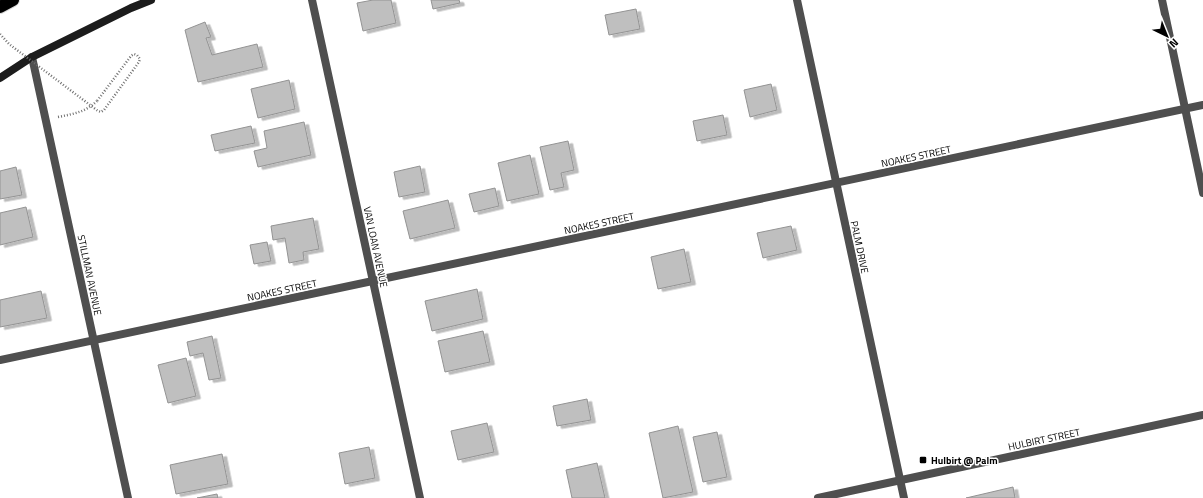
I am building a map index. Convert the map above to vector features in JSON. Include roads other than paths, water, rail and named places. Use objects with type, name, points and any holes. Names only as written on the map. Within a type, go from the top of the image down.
[{"type":"highway","points":[[0,6],[13,0]]},
{"type":"main road","points":[[0,78],[32,57],[131,8],[151,0]]},
{"type":"street","name":"VAN LOAN AVENUE","points":[[312,0],[420,498]]},
{"type":"street","name":"PALM DRIVE","points":[[797,0],[904,498]]},
{"type":"street","points":[[1162,0],[1203,192]]},
{"type":"street","name":"STILLMAN AVENUE","points":[[32,57],[128,498]]},
{"type":"street","name":"NOAKES STREET","points":[[0,360],[1203,105]]},
{"type":"street","name":"HULBIRT STREET","points":[[818,498],[1203,415]]},
{"type":"place","name":"Hulbirt @ Palm","points":[[923,460]]}]
